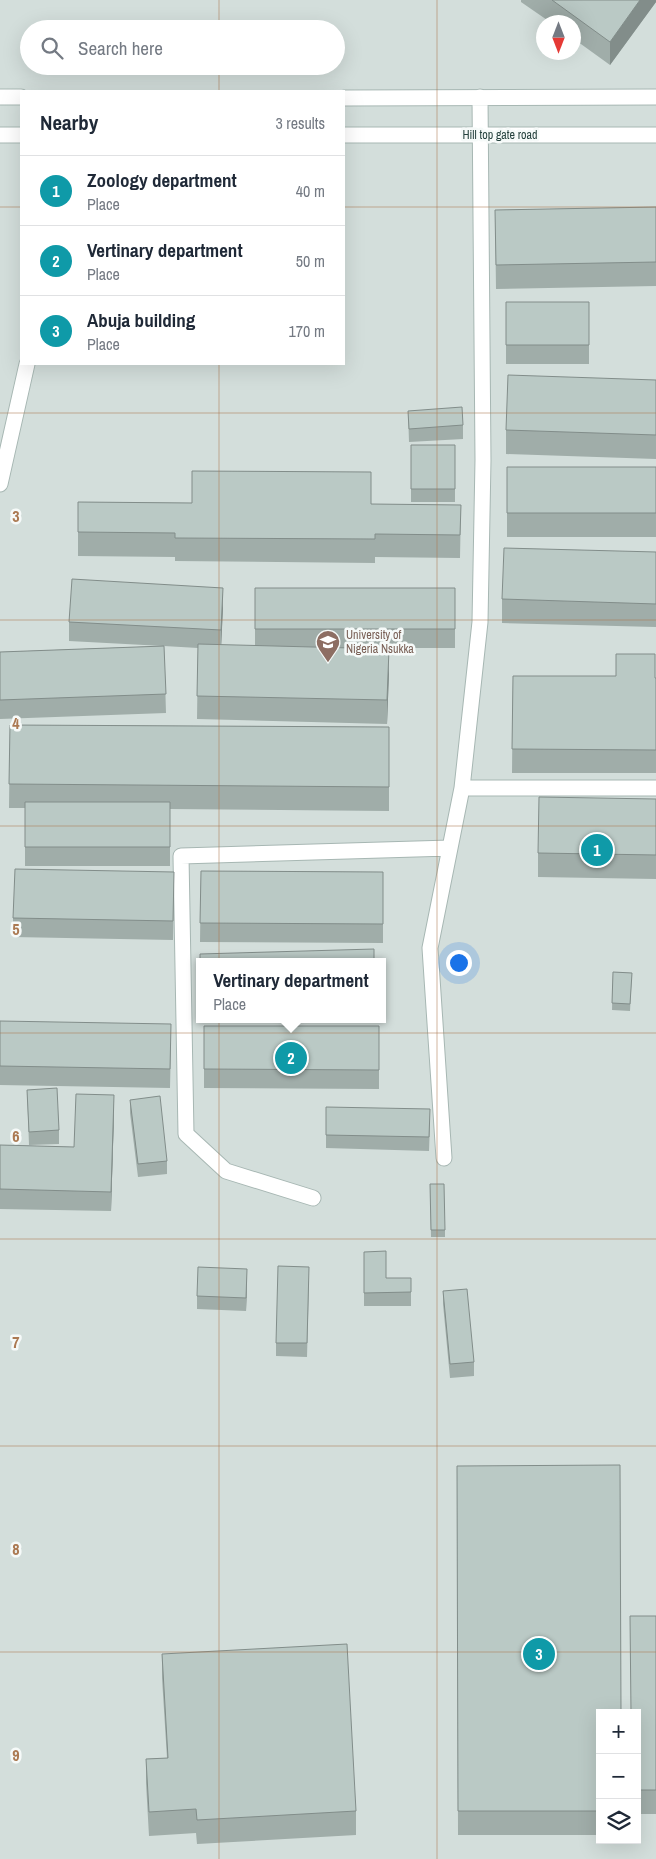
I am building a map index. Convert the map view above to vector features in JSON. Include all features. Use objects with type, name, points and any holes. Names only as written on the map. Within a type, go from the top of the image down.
[{"type":"street","points":[[0,97],[20,98]]},
{"type":"street","points":[[444,1158],[430,948],[462,788],[480,622],[484,460],[480,97]]},
{"type":"street","points":[[345,98],[656,97]]},
{"type":"street","points":[[0,135],[20,136]]},
{"type":"street","name":"Hill top gate road","points":[[345,135],[656,135]]},
{"type":"street","points":[[0,484],[27,365]]},
{"type":"street","points":[[462,788],[656,788]]},
{"type":"street","points":[[313,1198],[226,1171],[186,1134],[181,856],[450,848]]},
{"type":"shaded area","name":"University of Nigeria Nsukka","points":[[0,0],[656,0],[656,1859],[0,1859]]},
{"type":"building","points":[[552,0],[640,0],[610,42],[581,21],[581,15],[573,15]]},
{"type":"building","points":[[656,207],[656,262],[496,265],[495,210]]},
{"type":"building","points":[[506,302],[589,302],[589,345],[506,345]]},
{"type":"building","points":[[508,375],[656,380],[656,435],[506,430]]},
{"type":"building","points":[[462,407],[463,425],[409,429],[408,411]]},
{"type":"building","points":[[411,445],[455,445],[455,489],[411,489]]},
{"type":"building","points":[[507,467],[656,467],[656,513],[507,513]]},
{"type":"building","points":[[192,471],[371,472],[371,504],[461,505],[460,535],[375,534],[375,539],[175,538],[175,533],[78,532],[78,502],[192,503]]},
{"type":"building","points":[[504,548],[656,552],[656,604],[502,599]]},
{"type":"building","points":[[72,579],[223,588],[221,630],[69,622]]},
{"type":"building","points":[[255,588],[455,588],[455,629],[255,629]]},
{"type":"building","points":[[198,644],[389,649],[387,700],[197,696]]},
{"type":"building","points":[[164,646],[166,694],[0,700],[0,652]]},
{"type":"building","points":[[616,654],[655,654],[656,750],[512,749],[513,676],[616,676]]},
{"type":"building","points":[[10,725],[389,727],[389,787],[9,784]]},
{"type":"building","points":[[539,797],[656,799],[656,855],[538,853]]},
{"type":"building","points":[[25,802],[170,802],[170,847],[25,847]]},
{"type":"building","points":[[15,869],[174,872],[173,921],[13,918]]},
{"type":"building","points":[[201,871],[383,872],[383,924],[200,923]]},
{"type":"building","points":[[374,949],[374,958],[200,958],[200,954]]},
{"type":"building","points":[[613,972],[632,973],[630,1004],[612,1003]]},
{"type":"building","points":[[0,1021],[171,1024],[170,1069],[0,1066]]},
{"type":"building","points":[[204,1026],[379,1026],[379,1070],[204,1069]]},
{"type":"building","points":[[57,1088],[59,1130],[29,1132],[27,1090]]},
{"type":"building","points":[[76,1094],[114,1095],[111,1192],[0,1189],[0,1145],[74,1147]]},
{"type":"building","points":[[160,1096],[167,1161],[138,1164],[130,1100]]},
{"type":"building","points":[[326,1107],[430,1109],[429,1137],[326,1135]]},
{"type":"building","points":[[430,1184],[444,1184],[445,1230],[431,1230]]},
{"type":"building","points":[[386,1251],[386,1278],[411,1278],[411,1292],[364,1293],[364,1252]]},
{"type":"building","points":[[278,1266],[309,1267],[307,1343],[276,1343]]},
{"type":"building","points":[[198,1267],[247,1269],[246,1298],[197,1296]]},
{"type":"building","points":[[467,1289],[474,1362],[450,1364],[443,1291]]},
{"type":"building","points":[[620,1465],[621,1709],[596,1709],[596,1811],[458,1811],[457,1466]]},
{"type":"building","points":[[630,1616],[656,1616],[656,1790],[641,1790],[641,1709],[631,1709]]},
{"type":"building","points":[[347,1644],[356,1811],[197,1820],[196,1809],[149,1812],[146,1759],[168,1758],[162,1654]]},
{"type":"place","name":"University of Nigeria Nsukka","points":[[328,663]]},
{"type":"place","name":"Zoology department","points":[[597,850]]},
{"type":"place","name":"Vertinary department","points":[[291,1058]]},
{"type":"place","name":"Abuja building","points":[[539,1654]]}]
